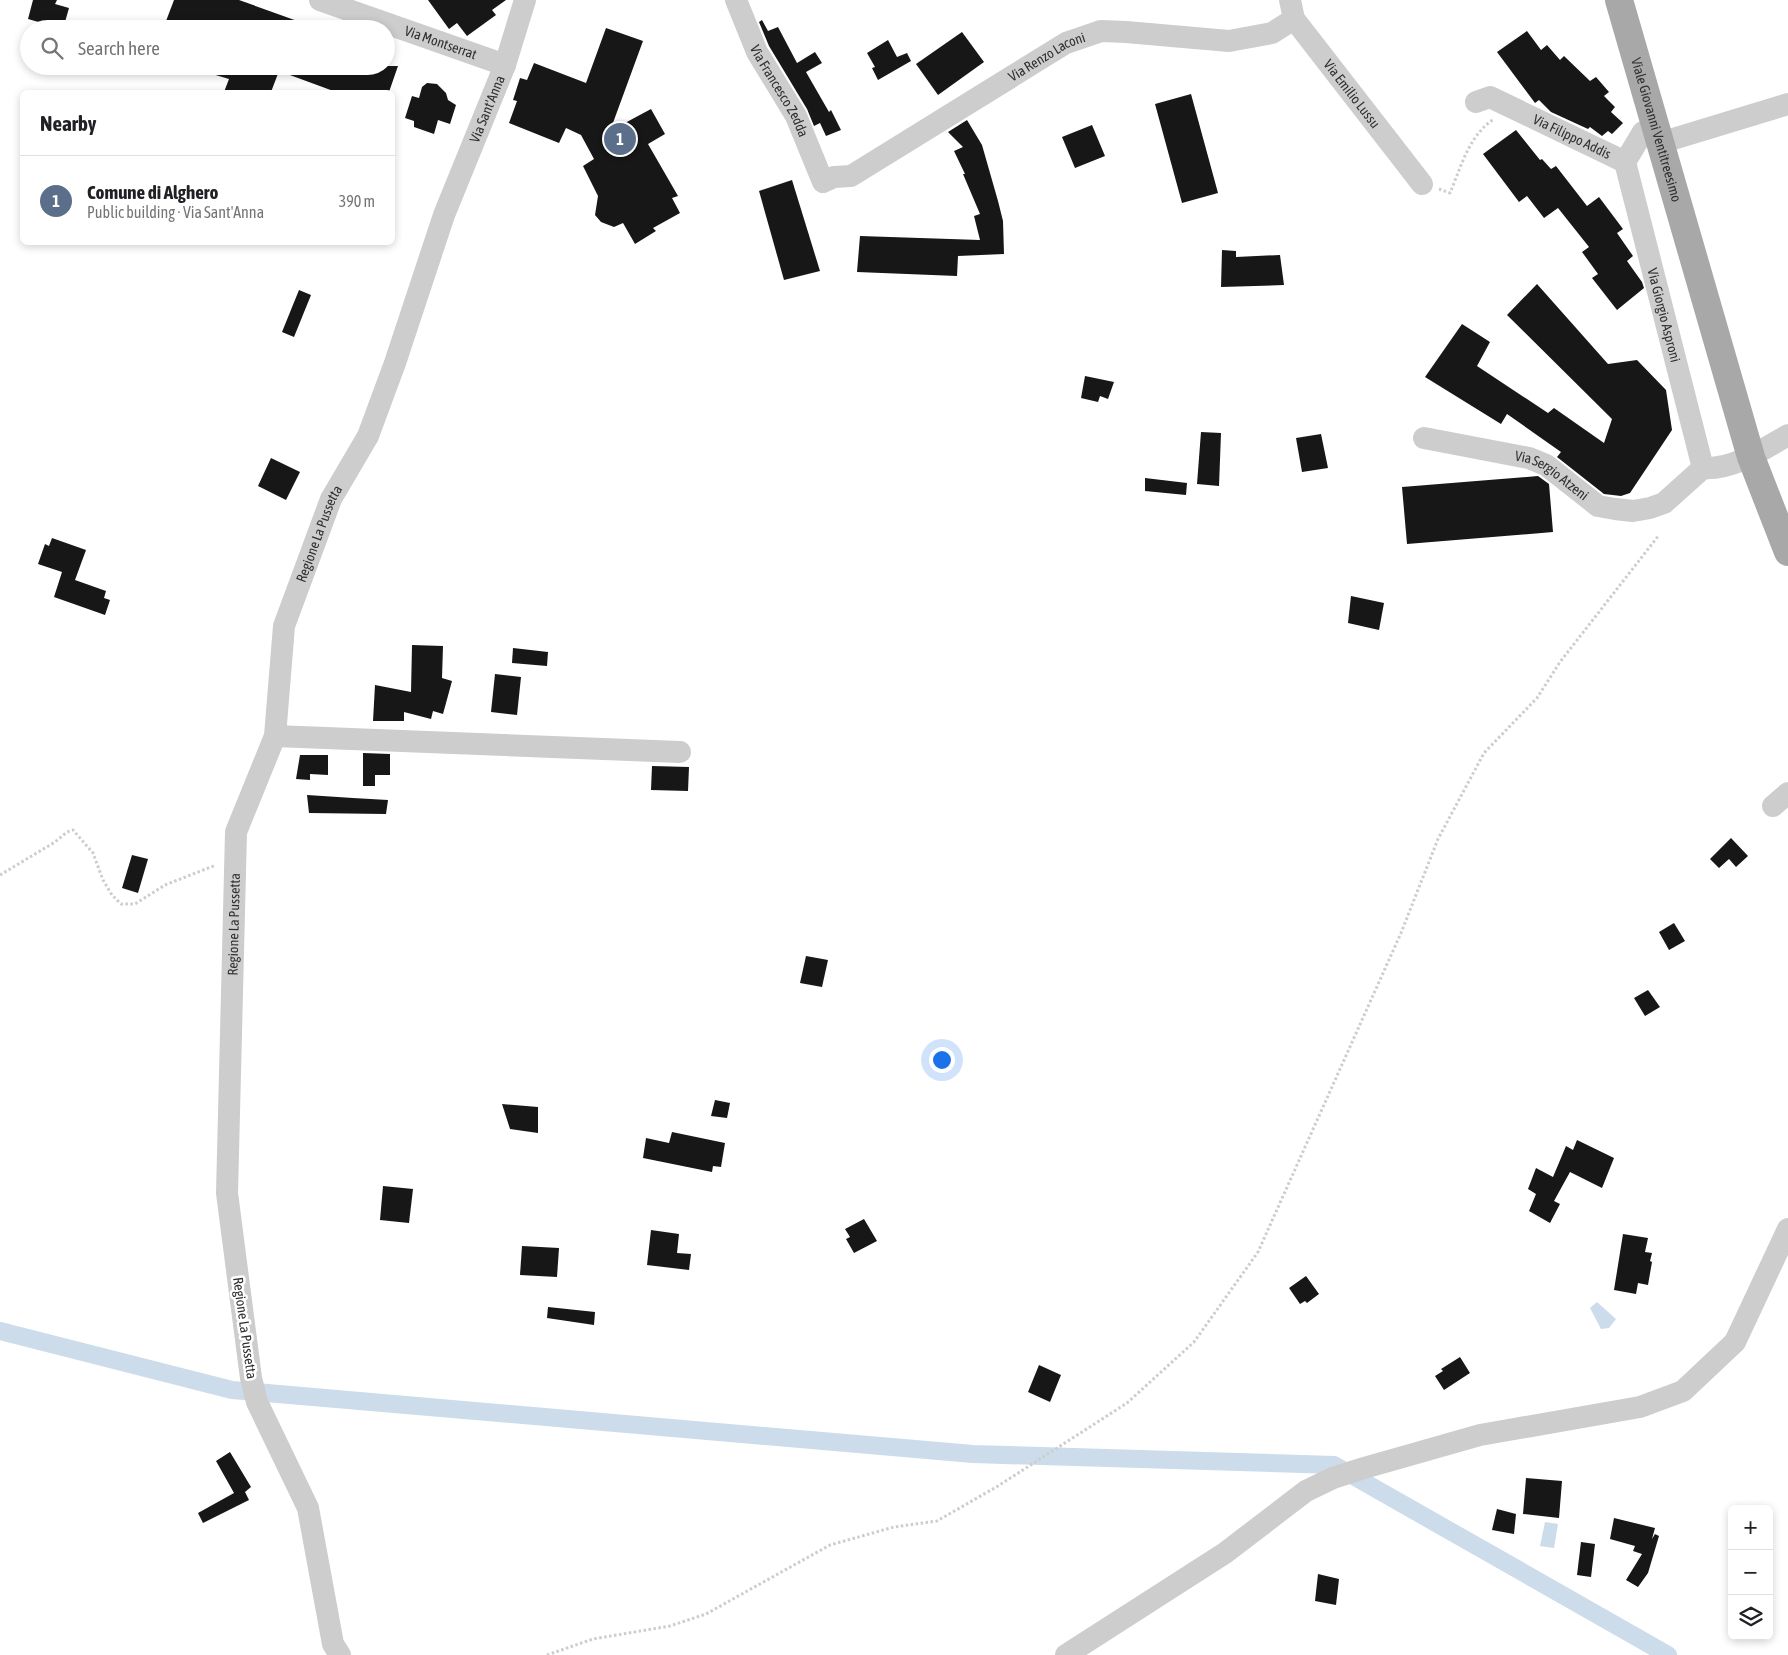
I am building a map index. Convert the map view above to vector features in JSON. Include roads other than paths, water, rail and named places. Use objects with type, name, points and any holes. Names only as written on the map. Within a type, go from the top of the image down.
[{"type":"main road","name":"Viale Giovanni Ventitreesimo","points":[[1618,0],[1751,457],[1788,552]]},
{"type":"street","name":"Via Montserrat","points":[[320,0],[377,20]]},
{"type":"street","name":"Via Sant'Anna","points":[[444,215],[505,65],[525,0]]},
{"type":"street","name":"Via Francesco Zedda","points":[[736,0],[757,52],[796,116],[823,182]]},
{"type":"street","name":"Via Renzo Laconi","points":[[823,182],[834,177],[851,176],[1066,43],[1101,31],[1229,42],[1272,33],[1292,9]]},
{"type":"street","name":"Via Emilio Lussu","points":[[1292,9],[1422,184]]},
{"type":"street","name":"Via Montserrat","points":[[395,26],[505,65]]},
{"type":"street","name":"Via Filippo Addis","points":[[1476,102],[1490,96],[1625,162],[1643,132],[1658,134]]},
{"type":"street","points":[[1658,134],[1788,104]]},
{"type":"street","name":"Via Giorgio Asproni","points":[[1625,162],[1703,468]]},
{"type":"street","name":"Regione La Pussetta","points":[[340,1655],[333,1644],[308,1508],[257,1402],[251,1378],[228,1193],[236,832],[275,736],[284,626],[331,499],[368,436],[395,363],[444,215]]},
{"type":"street","points":[[1703,468],[1714,469],[1751,457],[1788,436]]},
{"type":"street","name":"Via Sergio Atzeni","points":[[1424,438],[1529,458],[1546,466],[1598,506],[1615,509],[1634,511],[1664,503],[1703,468]]},
{"type":"street","points":[[275,736],[680,752]]},
{"type":"street","points":[[1066,1655],[1226,1553],[1306,1491],[1333,1478],[1480,1435],[1640,1407],[1682,1391],[1735,1342],[1788,1228]]},
{"type":"water","points":[[1597,1302],[1616,1319],[1609,1328],[1601,1329],[1590,1308]]},
{"type":"water","points":[[1545,1522],[1558,1524],[1554,1548],[1540,1546]]},
{"type":"waterway","points":[[0,1331],[232,1390],[973,1454],[1334,1465],[1668,1655]]},
{"type":"place","name":"Comune di Alghero","points":[[620,139]]}]
